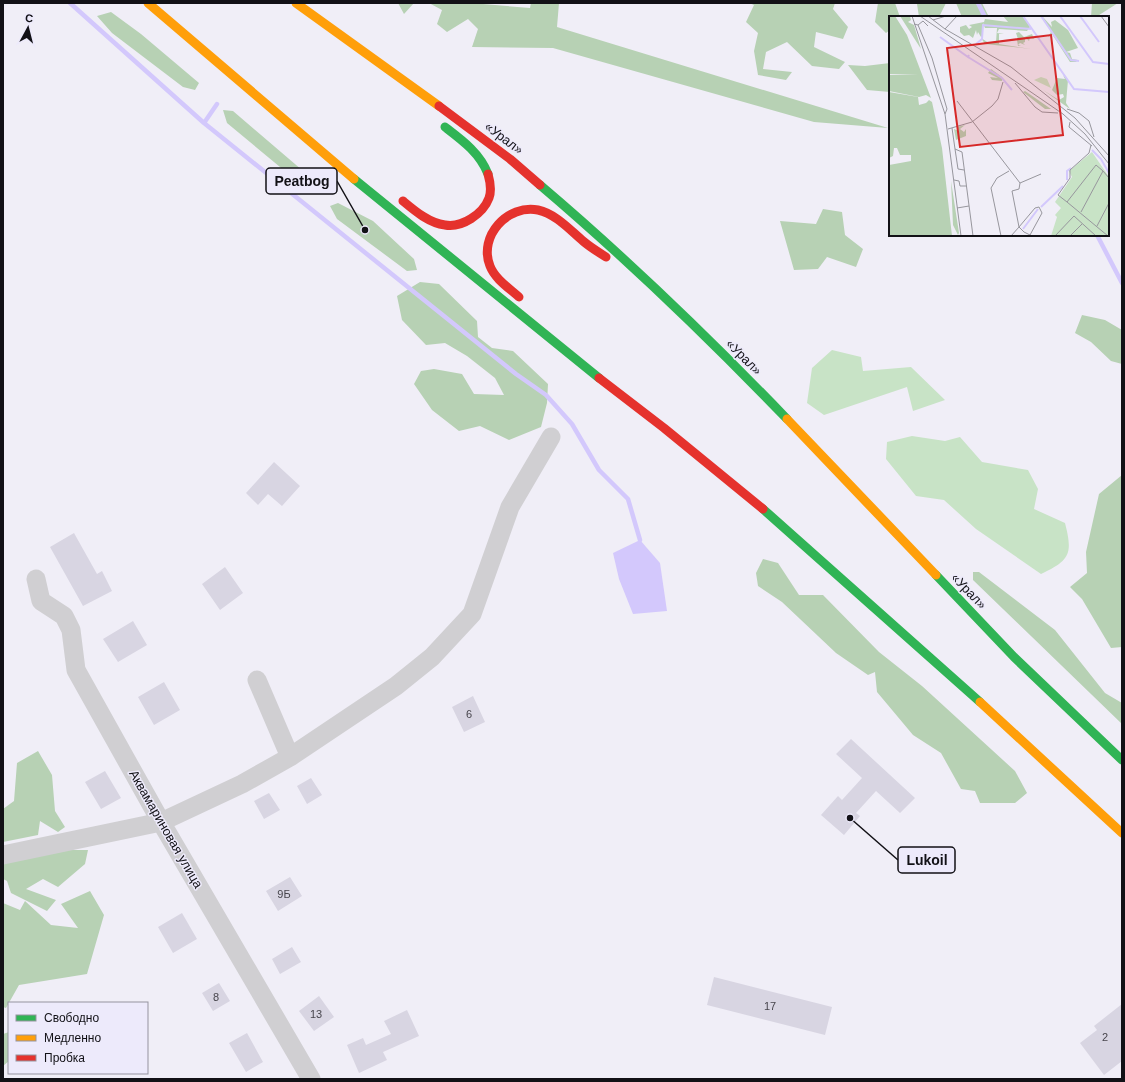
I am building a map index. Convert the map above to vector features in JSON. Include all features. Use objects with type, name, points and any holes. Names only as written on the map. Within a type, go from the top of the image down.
[{"type":"highway","points":[[148,3],[292,128],[598,377],[662,426],[876,608],[1018,736],[1122,833]]},
{"type":"highway","name":"«Урал»","points":[[296,3],[379,61],[510,159],[592,229],[659,291],[783,415],[1014,657],[1122,760]]},
{"type":"highway","points":[[379,61],[399,88]]},
{"type":"highway","points":[[396,195],[425,218],[437,223],[451,226],[466,222],[479,212],[489,198],[489,177],[482,162],[466,144],[437,121]]},
{"type":"highway","points":[[292,128],[338,153]]},
{"type":"highway","points":[[525,302],[504,284],[490,266],[487,250],[490,238],[496,228],[507,216],[522,209],[538,210],[553,217],[588,246],[659,291]]},
{"type":"highway","points":[[563,336],[598,377]]},
{"type":"street","points":[[3,855],[161,822],[242,784],[290,756],[408,676],[432,657],[472,614],[510,507],[551,437]]},
{"type":"street","name":"Аквамариновая улица","points":[[36,579],[41,601],[64,616],[71,630],[76,670],[161,822],[311,1079]]},
{"type":"street","points":[[257,680],[290,756]]},
{"type":"green space","points":[[398,3],[414,3],[404,14]]},
{"type":"green space","points":[[429,3],[471,3],[530,8],[531,3],[559,3],[557,27],[888,128],[814,122],[553,48],[472,47],[478,29],[468,19],[447,32],[437,24],[442,10]]},
{"type":"green space","points":[[749,3],[835,3],[833,9],[848,27],[843,39],[816,32],[814,47],[845,62],[839,69],[812,66],[787,42],[766,52],[763,69],[792,72],[786,80],[758,75],[754,51],[758,33],[746,22],[754,5]]},
{"type":"green space","points":[[878,3],[895,3],[900,16],[889,16],[889,31],[886,33],[875,22]]},
{"type":"green space","points":[[896,3],[946,3],[940,16],[919,16],[917,4]]},
{"type":"green space","points":[[956,3],[982,3],[988,16],[962,16]]},
{"type":"green space","points":[[1092,3],[1118,3],[1098,16],[1091,16]]},
{"type":"green space","points":[[111,12],[141,34],[199,83],[195,90],[183,87],[112,33],[97,16]]},
{"type":"green space","points":[[889,63],[889,92],[867,90],[848,65],[865,66]]},
{"type":"green space","points":[[223,110],[233,111],[316,182],[303,186],[227,123]]},
{"type":"green space","points":[[338,203],[373,221],[414,259],[417,270],[407,271],[337,219],[330,206]]},
{"type":"green space","points":[[823,209],[842,212],[845,235],[863,249],[856,267],[827,257],[818,269],[794,270],[780,221],[816,224]]},
{"type":"green space","points":[[420,282],[439,284],[477,321],[478,337],[492,348],[513,351],[548,384],[547,403],[541,427],[509,440],[480,426],[459,431],[432,410],[414,384],[421,371],[434,369],[462,374],[474,394],[504,395],[495,378],[467,356],[445,343],[426,345],[402,320],[397,296]]},
{"type":"green space","points":[[1082,315],[1105,320],[1122,330],[1122,364],[1111,361],[1091,342],[1075,333]]},
{"type":"green space","points":[[832,350],[861,357],[863,371],[911,367],[945,400],[913,411],[907,387],[824,415],[807,403],[812,368]]},
{"type":"green space","points":[[912,436],[945,441],[960,437],[982,462],[1028,470],[1038,489],[1034,509],[1065,523],[1069,542],[1067,555],[1058,564],[1041,574],[976,529],[944,500],[916,496],[886,459],[887,442]]},
{"type":"green space","points":[[1122,475],[1122,647],[1111,648],[1082,599],[1070,587],[1087,573],[1086,552],[1099,494]]},
{"type":"green space","points":[[763,559],[778,563],[799,595],[823,595],[879,652],[922,686],[1015,771],[1027,793],[1015,803],[980,803],[975,791],[961,789],[941,753],[913,735],[877,692],[875,672],[868,675],[836,653],[782,602],[758,586],[756,573]]},
{"type":"green space","points":[[973,572],[979,572],[1055,630],[1105,693],[1122,703],[1122,724],[973,580]]},
{"type":"green space","points":[[38,751],[52,775],[55,811],[65,827],[58,832],[40,821],[38,835],[3,842],[3,809],[14,801],[17,763]]},
{"type":"green space","points":[[60,850],[88,850],[85,864],[58,887],[43,879],[26,889],[56,900],[47,911],[11,893],[7,881],[3,879],[3,864]]},
{"type":"green space","points":[[90,891],[104,915],[87,974],[19,985],[8,1002],[6,1008],[3,1007],[3,903],[20,910],[25,901],[51,925],[78,928],[61,904]]},
{"type":"green space","points":[[8,1032],[8,1062],[3,1066],[3,1034]]},
{"type":"shaded area","points":[[640,540],[660,563],[667,611],[633,614],[619,579],[613,553]]},
{"type":"building","points":[[274,462],[300,486],[282,506],[268,494],[258,505],[246,493]]},
{"type":"building","points":[[74,533],[97,574],[102,571],[112,591],[83,606],[50,547]]},
{"type":"building","points":[[225,567],[243,593],[220,610],[202,584]]},
{"type":"building","points":[[133,621],[147,645],[118,662],[103,639]]},
{"type":"building","points":[[164,682],[180,710],[154,725],[138,697]]},
{"type":"building","points":[[473,696],[485,722],[464,732],[452,707]]},
{"type":"building","points":[[851,739],[915,798],[900,813],[876,791],[856,813],[860,816],[844,835],[821,815],[838,796],[842,800],[862,778],[836,754]]},
{"type":"building","points":[[105,771],[121,798],[101,809],[85,782]]},
{"type":"building","points":[[311,778],[322,795],[307,804],[297,786]]},
{"type":"building","points":[[269,793],[280,810],[264,819],[254,801]]},
{"type":"building","points":[[290,877],[302,896],[278,911],[266,891]]},
{"type":"building","points":[[182,913],[197,939],[173,953],[158,927]]},
{"type":"building","points":[[292,947],[301,962],[280,974],[272,959]]},
{"type":"building","points":[[714,977],[832,1007],[825,1035],[707,1005]]},
{"type":"building","points":[[219,983],[230,1001],[213,1011],[202,993]]},
{"type":"building","points":[[319,996],[334,1017],[314,1031],[299,1011]]},
{"type":"building","points":[[1122,1004],[1122,1061],[1104,1075],[1080,1043],[1097,1030],[1094,1026]]},
{"type":"building","points":[[407,1010],[419,1036],[383,1052],[387,1060],[359,1073],[347,1045],[363,1038],[366,1045],[391,1034],[384,1021]]},
{"type":"building","points":[[247,1033],[263,1062],[246,1072],[229,1043]]},
{"type":"waterway","points":[[70,3],[204,123],[217,104]]},
{"type":"waterway","points":[[978,3],[984,16]]},
{"type":"waterway","points":[[204,123],[516,374],[546,395],[572,424],[599,470],[628,499],[640,540]]},
{"type":"waterway","points":[[1098,236],[1122,283]]},
{"type":"traffic: fast","points":[[445,127],[475,153],[485,166],[488,174]]},
{"type":"traffic: fast","points":[[354,179],[599,378]]},
{"type":"traffic: fast","points":[[540,185],[604,241],[666,299],[787,419]]},
{"type":"traffic: fast","points":[[763,509],[980,702]]},
{"type":"traffic: fast","points":[[936,575],[1014,657],[1122,760]]},
{"type":"traffic: slow","points":[[148,3],[354,179]]},
{"type":"traffic: slow","points":[[296,3],[439,106]]},
{"type":"traffic: slow","points":[[787,419],[936,575]]},
{"type":"traffic: slow","points":[[980,702],[1122,833]]},
{"type":"traffic: jam","points":[[439,106],[510,159],[540,185]]},
{"type":"traffic: jam","points":[[403,201],[412,209],[433,222],[445,225],[465,222],[477,214],[489,198],[490,183],[488,174]]},
{"type":"traffic: jam","points":[[519,297],[495,275],[492,271],[487,255],[488,244],[498,224],[506,217],[516,212],[527,209],[545,212],[562,223],[588,245],[606,257]]},
{"type":"traffic: jam","points":[[599,378],[664,428],[763,509]]},
{"type":"place","name":"Peatbog","points":[[365,230]]},
{"type":"place","name":"Lukoil","points":[[850,818]]}]
